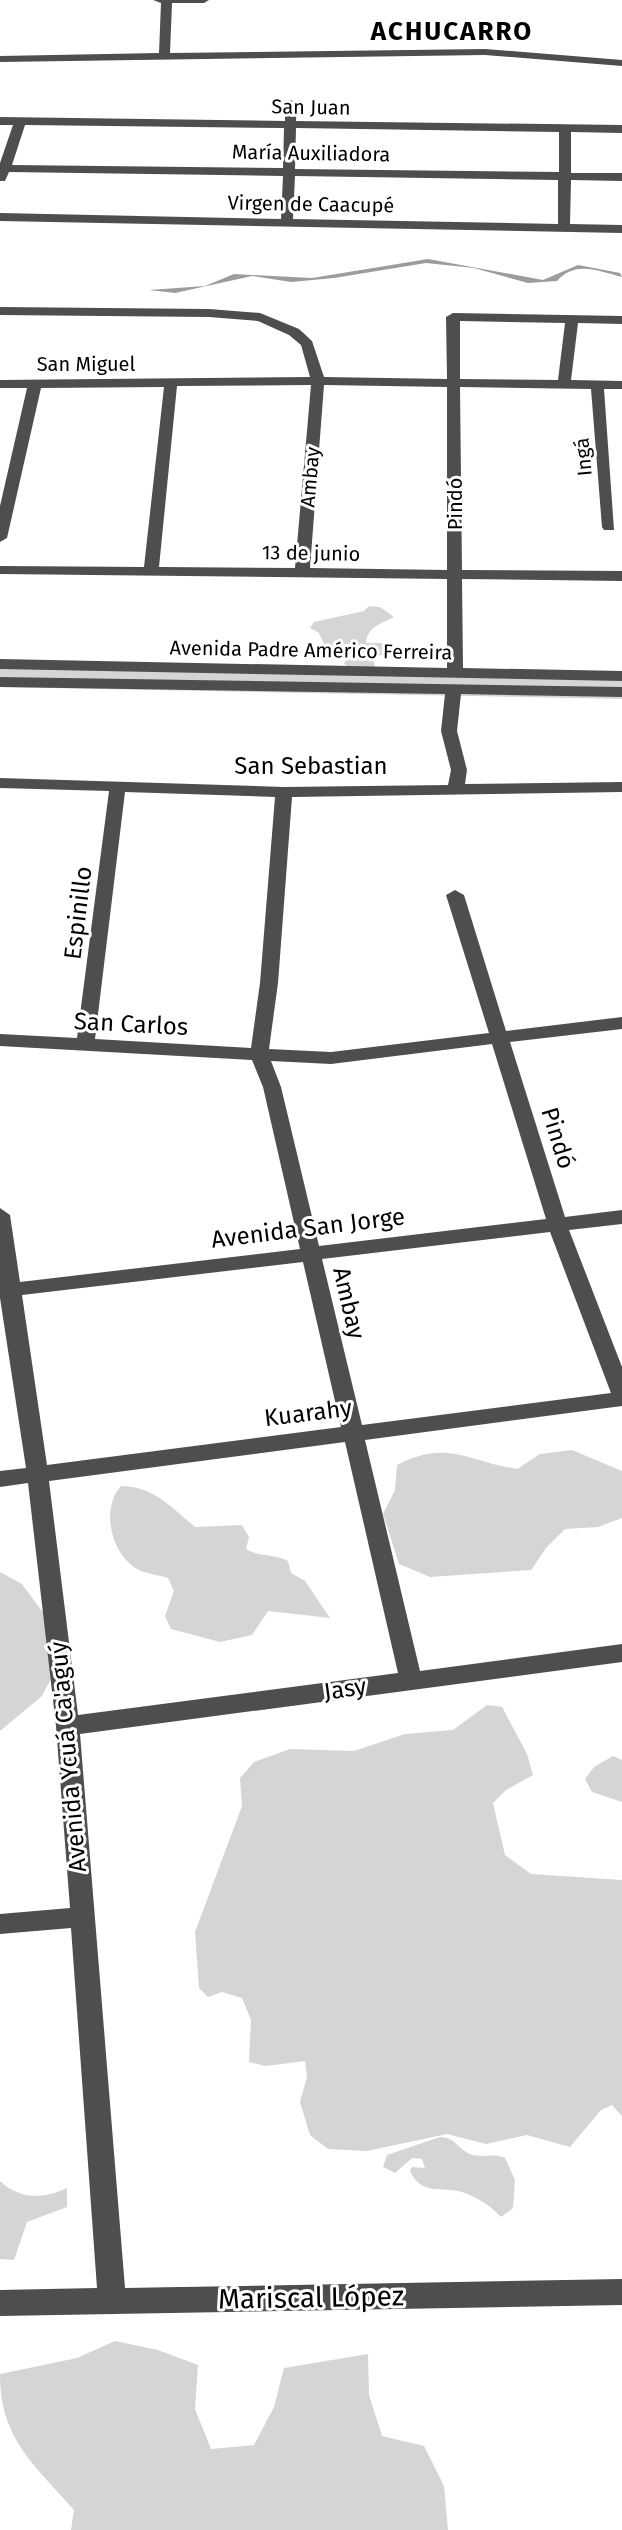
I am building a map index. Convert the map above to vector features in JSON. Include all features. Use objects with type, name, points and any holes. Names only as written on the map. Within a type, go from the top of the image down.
[{"type":"street","points":[[164,57],[163,1],[204,0]]},
{"type":"street","points":[[0,59],[485,52],[622,63]]},
{"type":"street","points":[[287,224],[291,103]]},
{"type":"street","name":"San Juan","points":[[0,121],[622,129]]},
{"type":"street","points":[[0,182],[20,121]]},
{"type":"street","points":[[564,228],[565,128]]},
{"type":"street","name":"María Auxiliadora","points":[[3,168],[622,177]]},
{"type":"street","name":"Virgen de Caacupé","points":[[0,217],[622,229]]},
{"type":"street","points":[[0,311],[176,311],[260,317],[286,326],[307,344],[318,381]]},
{"type":"street","name":"Pindó","points":[[456,789],[459,770],[449,731],[454,681],[453,317],[572,319]]},
{"type":"street","points":[[564,384],[572,319],[622,320]]},
{"type":"street","name":"San Miguel","points":[[0,384],[318,381],[622,385]]},
{"type":"street","name":"Ambay","points":[[302,573],[318,381]]},
{"type":"street","points":[[151,571],[171,383]]},
{"type":"street","points":[[0,538],[35,384]]},
{"type":"street","name":"Ingá","points":[[597,384],[609,527]]},
{"type":"street","name":"13 de junio","points":[[0,570],[455,577],[622,576]]},
{"type":"street","name":"Avenida Padre Américo Ferreira","points":[[0,664],[454,681],[622,692]]},
{"type":"street","name":"Avenida Padre Américo Ferreira","points":[[0,682],[454,681],[622,676]]},
{"type":"street","name":"San Sebastian","points":[[0,783],[284,792],[622,787]]},
{"type":"street","name":"Espinillo","points":[[85,1047],[118,785]]},
{"type":"street","name":"Ambay","points":[[284,792],[269,983],[259,1054],[272,1087],[411,1680]]},
{"type":"street","name":"Pindó","points":[[455,895],[557,1224],[622,1396]]},
{"type":"street","name":"San Carlos","points":[[0,1040],[331,1058],[622,1023]]},
{"type":"street","name":"Avenida Ycuá Ca'aguý","points":[[0,1215],[5,1291],[38,1475],[68,1726],[112,2301]]},
{"type":"street","name":"Avenida San Jorge","points":[[5,1291],[622,1217]]},
{"type":"street","name":"Kuarahy","points":[[0,1479],[622,1396]]},
{"type":"street","name":"Jasy","points":[[68,1726],[622,1653]]},
{"type":"street","points":[[0,1924],[82,1917]]},
{"type":"street","name":"Mariscal López","points":[[0,2303],[622,2292]]},
{"type":"shaded area","points":[[428,259],[543,280],[578,265],[620,273],[622,277],[579,269],[557,281],[528,283],[474,268],[426,263],[334,278],[291,282],[252,276],[175,293],[149,290],[205,286],[234,274],[312,278]]},
{"type":"shaded area","points":[[369,606],[380,607],[394,617],[376,626],[367,638],[366,643],[390,643],[393,651],[373,658],[376,671],[622,678],[622,699],[0,687],[0,667],[348,668],[344,663],[348,657],[325,646],[319,633],[310,628],[314,622],[364,611]]},
{"type":"shaded area","points":[[572,1450],[622,1471],[622,1518],[598,1527],[565,1529],[546,1548],[531,1570],[430,1577],[399,1564],[383,1514],[395,1490],[397,1465],[414,1457],[444,1453],[517,1469],[540,1454]]},
{"type":"shaded area","points":[[121,1486],[152,1494],[195,1527],[242,1525],[249,1537],[246,1549],[288,1561],[291,1573],[305,1581],[330,1618],[268,1611],[252,1635],[220,1642],[171,1629],[165,1616],[174,1591],[168,1578],[137,1569],[128,1562],[115,1542],[111,1530],[111,1506]]},
{"type":"shaded area","points":[[0,1572],[22,1584],[47,1618],[55,1671],[42,1696],[0,1731]]},
{"type":"shaded area","points":[[487,1705],[502,1707],[527,1754],[533,1775],[506,1790],[493,1803],[505,1855],[531,1874],[622,1880],[622,2116],[612,2105],[601,2110],[570,2147],[527,2135],[486,2144],[447,2134],[367,2151],[328,2149],[310,2135],[300,2102],[307,2077],[305,2061],[266,2066],[249,2062],[251,2020],[242,1998],[222,1992],[208,1997],[199,1988],[195,1932],[242,1806],[240,1778],[254,1762],[290,1749],[354,1751],[405,1734],[453,1730]]},
{"type":"shaded area","points":[[613,1756],[622,1760],[622,1802],[592,1792],[585,1779],[594,1767]]},
{"type":"shaded area","points":[[440,2137],[449,2139],[470,2154],[505,2158],[515,2180],[513,2208],[501,2217],[468,2194],[420,2184],[410,2171],[412,2167],[425,2168],[422,2159],[412,2158],[395,2173],[383,2167],[387,2155]]},
{"type":"shaded area","points":[[0,2181],[16,2192],[32,2196],[67,2188],[67,2207],[27,2222],[14,2260],[0,2259]]},
{"type":"shaded area","points":[[115,2341],[158,2350],[198,2365],[195,2409],[211,2449],[254,2445],[274,2407],[284,2368],[368,2354],[369,2395],[382,2436],[424,2446],[444,2486],[448,2530],[71,2530],[74,2510],[33,2464],[13,2433],[6,2416],[0,2374],[77,2358]]},
{"type":"district","name":"ACHUCARRO","points":[[452,31]]}]
